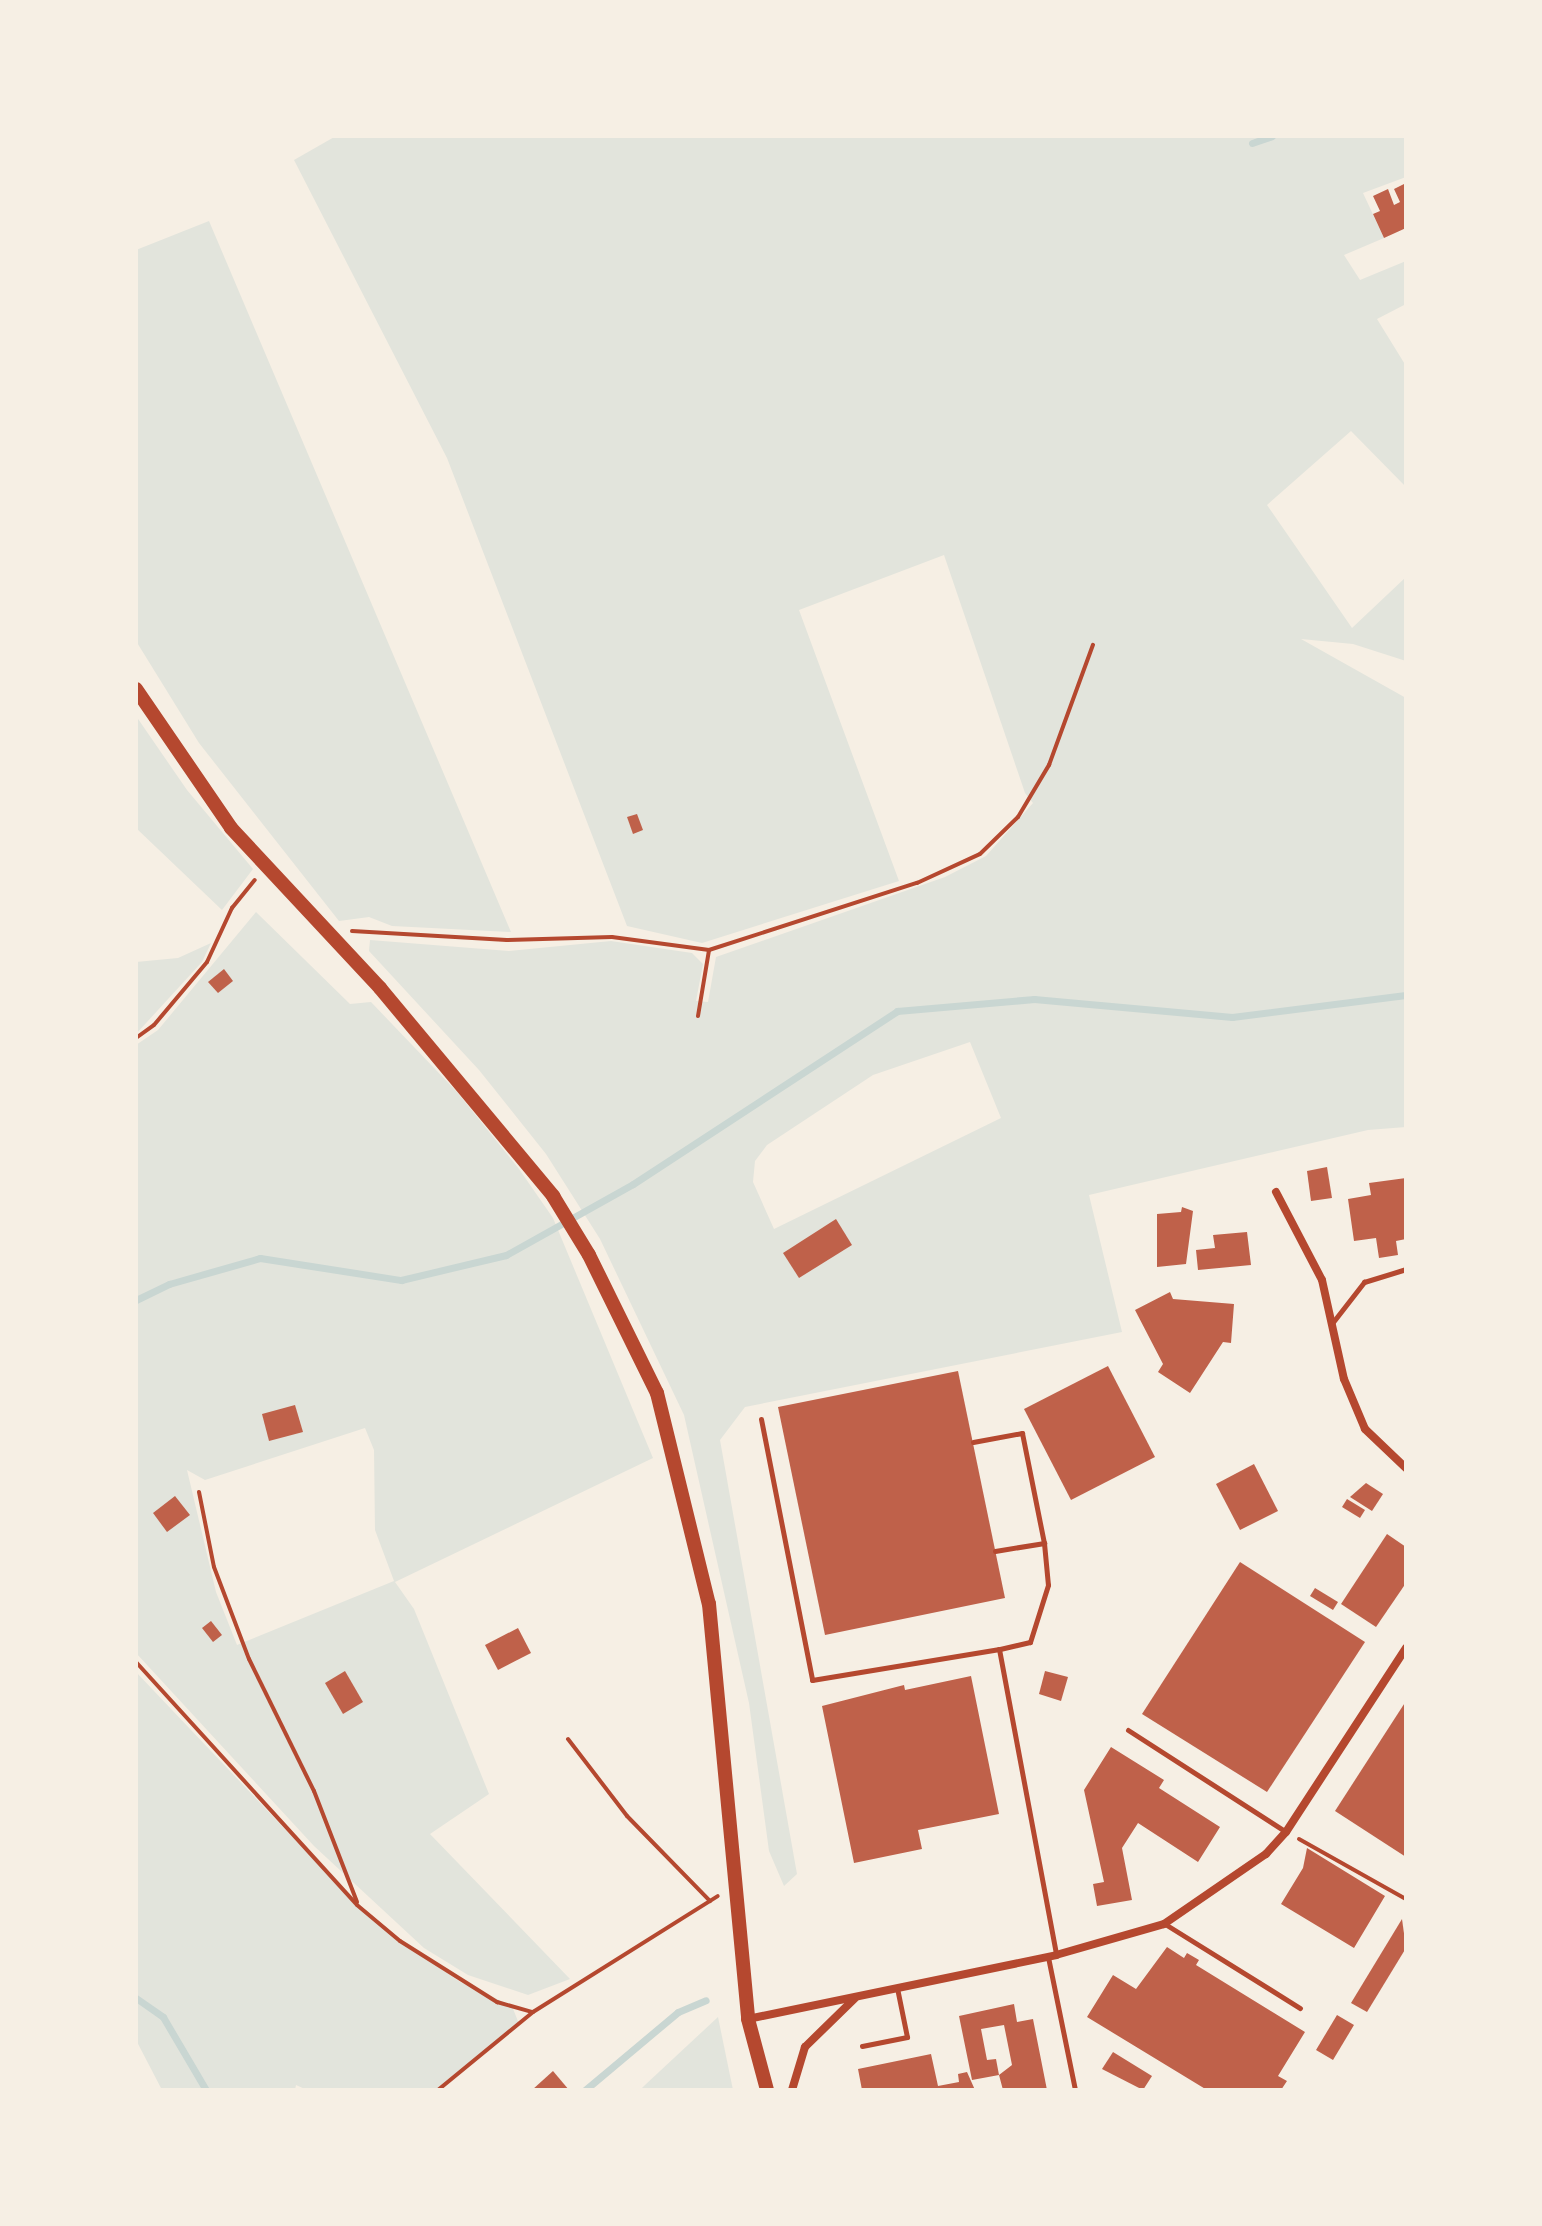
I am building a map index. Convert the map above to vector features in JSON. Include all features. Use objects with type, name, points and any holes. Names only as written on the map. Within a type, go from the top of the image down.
[{"type":"street","points":[[136,689],[186,767],[267,866],[498,1124],[553,1196],[589,1255],[657,1393],[709,1604],[748,2019],[767,2090]]},
{"type":"street","points":[[1276,1192],[1322,1280],[1344,1379],[1365,1429],[1406,1468]]},
{"type":"street","points":[[748,2019],[1052,1956],[1164,1924],[1266,1854],[1286,1832],[1406,1648]]},
{"type":"street","points":[[792,2090],[805,2047],[857,1997]]},
{"type":"lane","points":[[1330,1326],[1364,1282],[1406,1269]]},
{"type":"lane","points":[[761,1419],[812,1680],[1030,1642],[1048,1585],[1044,1543],[1022,1433],[973,1442]]},
{"type":"lane","points":[[995,1551],[1044,1543]]},
{"type":"lane","points":[[999,1649],[1075,2090]]},
{"type":"lane","points":[[1128,1730],[1286,1832]]},
{"type":"lane","points":[[1164,1924],[1300,2008]]},
{"type":"lane","points":[[862,2046],[907,2037],[897,1988]]},
{"type":"path","points":[[326,929],[507,940],[612,937],[709,950],[917,883],[980,854],[1018,817],[1049,765],[1093,645]]},
{"type":"path","points":[[136,1038],[154,1025],[207,962],[232,908],[267,866]]},
{"type":"path","points":[[698,1016],[709,950]]},
{"type":"path","points":[[199,1492],[214,1567],[249,1659],[314,1791],[357,1905]]},
{"type":"path","points":[[136,1662],[357,1905],[460,1982],[533,2012]]},
{"type":"path","points":[[568,1739],[627,1816],[710,1901]]},
{"type":"path","points":[[1286,1832],[1406,1899]]},
{"type":"path","points":[[438,2090],[533,2012],[734,1886]]},
{"type":"shaded area","points":[[336,136],[1406,136],[1406,177],[1363,193],[1384,238],[1344,255],[1360,280],[1406,261],[1406,304],[1377,319],[1406,366],[1406,487],[1351,431],[1267,505],[1352,628],[1406,577],[1406,661],[1353,644],[1301,639],[1406,698],[1406,1127],[1368,1130],[1089,1195],[1122,1332],[745,1407],[720,1440],[797,1874],[784,1886],[769,1851],[749,1703],[684,1415],[600,1239],[546,1154],[479,1070],[369,951],[370,940],[509,951],[611,941],[692,953],[703,964],[696,1001],[708,1002],[716,957],[945,877],[986,856],[1033,803],[1025,793],[944,555],[799,610],[899,881],[702,943],[627,926],[447,458],[294,160]],"holes":[[[970,1042],[1001,1118],[774,1229],[753,1182],[755,1161],[767,1145],[873,1075]]]},
{"type":"shaded area","points":[[209,221],[511,932],[392,926],[369,917],[339,921],[199,743],[136,641],[136,250]]},
{"type":"shaded area","points":[[136,716],[187,790],[253,869],[222,910],[136,828]]},
{"type":"shaded area","points":[[256,912],[350,1004],[371,1002],[457,1092],[519,1169],[553,1218],[653,1458],[395,1582],[414,1609],[489,1794],[430,1834],[570,1979],[528,1995],[468,1975],[424,1948],[314,1846],[136,1653],[136,1045],[158,1030]],"holes":[[[365,1428],[374,1450],[375,1530],[394,1581],[237,1645],[216,1592],[187,1470],[205,1480]]]},
{"type":"shaded area","points":[[211,943],[202,962],[136,1034],[136,962],[178,958]]},
{"type":"shaded area","points":[[136,1672],[338,1885],[400,1941],[460,1982],[512,2006],[519,2024],[438,2090],[307,2090],[296,2085],[295,2090],[162,2090],[136,2040]]},
{"type":"shaded area","points":[[718,2017],[733,2090],[640,2090],[645,2085]]},
{"type":"building","points":[[1406,183],[1406,228],[1384,238],[1373,214],[1380,211],[1373,196],[1388,189],[1394,205],[1400,202],[1394,189]]},
{"type":"building","points":[[637,814],[643,830],[633,834],[627,817]]},
{"type":"building","points":[[224,969],[233,981],[218,993],[208,982]]},
{"type":"building","points":[[1327,1167],[1332,1198],[1311,1201],[1307,1171]]},
{"type":"building","points":[[1406,1178],[1406,1239],[1396,1241],[1398,1255],[1379,1258],[1376,1238],[1354,1241],[1348,1199],[1371,1195],[1369,1183]]},
{"type":"building","points":[[1182,1207],[1193,1211],[1186,1264],[1157,1267],[1157,1214],[1181,1212]]},
{"type":"building","points":[[836,1219],[852,1245],[799,1278],[783,1253]]},
{"type":"building","points":[[1247,1232],[1251,1265],[1198,1270],[1196,1250],[1215,1248],[1213,1235]]},
{"type":"building","points":[[1170,1292],[1173,1299],[1234,1304],[1231,1343],[1223,1342],[1190,1393],[1158,1372],[1163,1364],[1135,1310]]},
{"type":"building","points":[[1108,1366],[1155,1457],[1071,1500],[1024,1409]]},
{"type":"building","points":[[958,1371],[1005,1598],[825,1635],[778,1407]]},
{"type":"building","points":[[295,1405],[303,1432],[269,1441],[262,1414]]},
{"type":"building","points":[[1254,1464],[1278,1511],[1240,1530],[1216,1484]]},
{"type":"building","points":[[1366,1483],[1383,1494],[1372,1511],[1350,1497]]},
{"type":"building","points":[[175,1496],[190,1515],[167,1532],[153,1513]]},
{"type":"building","points":[[1347,1499],[1365,1510],[1360,1518],[1342,1507]]},
{"type":"building","points":[[1387,1534],[1406,1547],[1406,1583],[1376,1627],[1341,1604]]},
{"type":"building","points":[[1240,1562],[1365,1642],[1267,1792],[1142,1714]]},
{"type":"building","points":[[1315,1588],[1338,1602],[1333,1610],[1310,1596]]},
{"type":"building","points":[[211,1621],[222,1635],[213,1642],[202,1628]]},
{"type":"building","points":[[518,1628],[531,1653],[498,1670],[485,1645]]},
{"type":"building","points":[[345,1671],[363,1702],[343,1714],[325,1683]]},
{"type":"building","points":[[1045,1671],[1068,1677],[1061,1701],[1039,1694]]},
{"type":"building","points":[[971,1676],[999,1814],[918,1830],[922,1849],[854,1863],[822,1706],[904,1685],[905,1690]]},
{"type":"building","points":[[1406,1701],[1406,1857],[1335,1811]]},
{"type":"building","points":[[1111,1747],[1164,1780],[1159,1788],[1220,1827],[1198,1862],[1138,1823],[1122,1848],[1132,1900],[1097,1906],[1093,1884],[1104,1882],[1084,1790]]},
{"type":"building","points":[[1307,1848],[1385,1896],[1354,1948],[1281,1904],[1303,1868]]},
{"type":"building","points":[[1402,1919],[1406,1948],[1367,2012],[1351,2003]]},
{"type":"building","points":[[1167,1947],[1184,1958],[1187,1953],[1199,1960],[1196,1965],[1305,2032],[1278,2076],[1287,2081],[1281,2090],[1207,2090],[1087,2017],[1113,1975],[1136,1989]]},
{"type":"building","points":[[1014,2004],[1017,2022],[1033,2019],[1047,2090],[1003,2090],[999,2075],[972,2080],[959,2016]],"holes":[[[1004,2025],[1012,2065],[999,2075],[996,2059],[987,2060],[981,2029]]]},
{"type":"building","points":[[1337,2015],[1354,2025],[1333,2060],[1316,2050]]},
{"type":"building","points":[[1113,2052],[1152,2076],[1143,2090],[1102,2069]]},
{"type":"building","points":[[931,2054],[938,2086],[959,2082],[958,2074],[967,2072],[975,2090],[862,2090],[858,2069]]},
{"type":"building","points":[[553,2071],[569,2090],[532,2090]]},
{"type":"waterway","points":[[1252,143],[1272,136]]},
{"type":"waterway","points":[[136,1300],[169,1284],[260,1258],[401,1280],[506,1255],[633,1184],[897,1011],[1034,999],[1232,1017],[1406,995]]},
{"type":"waterway","points":[[136,1998],[163,2017],[206,2090]]},
{"type":"waterway","points":[[585,2090],[678,2012],[706,2000]]}]
